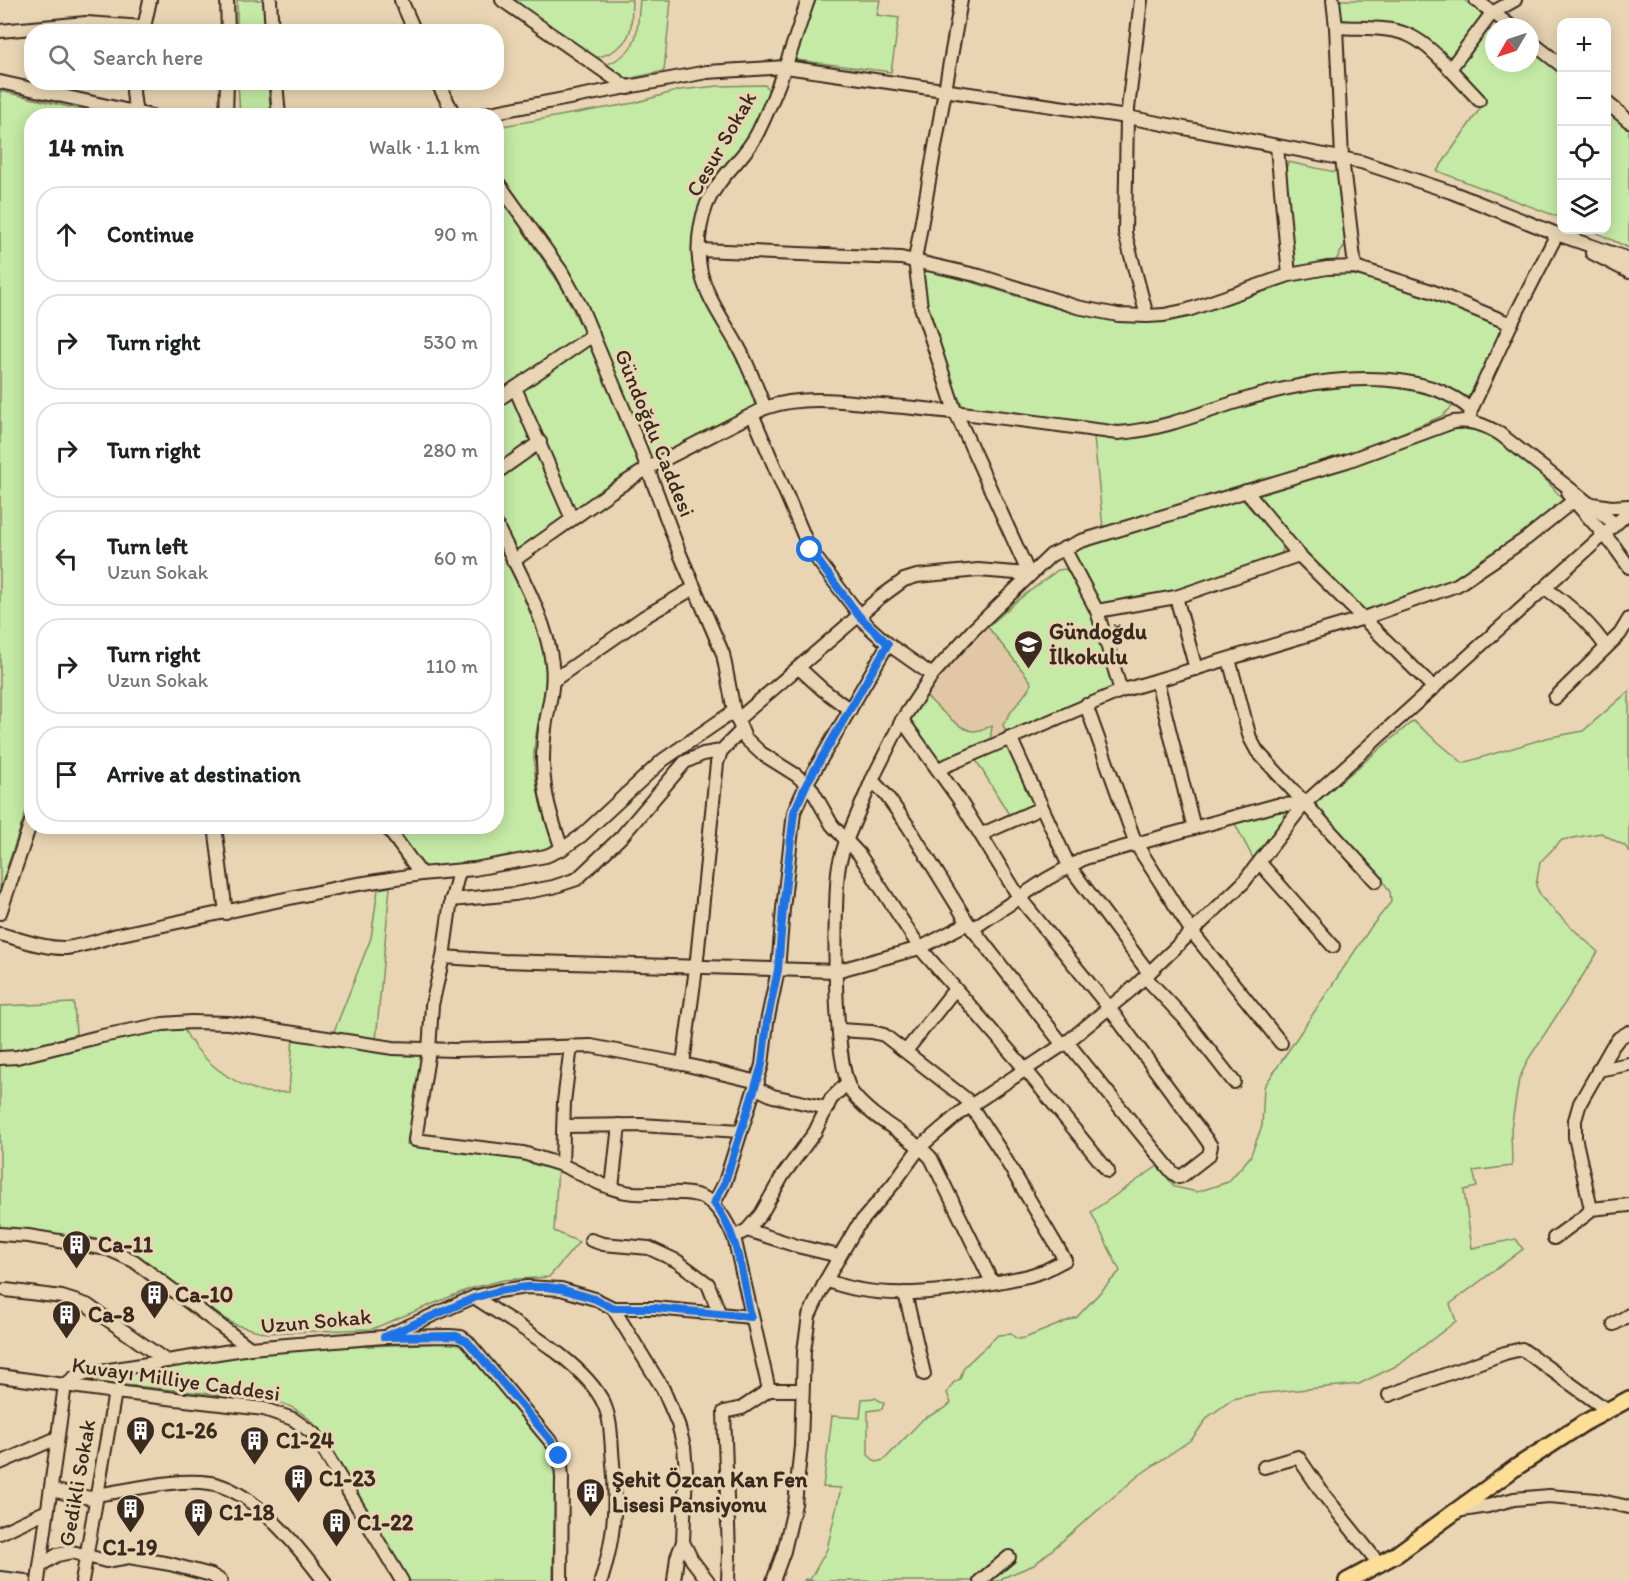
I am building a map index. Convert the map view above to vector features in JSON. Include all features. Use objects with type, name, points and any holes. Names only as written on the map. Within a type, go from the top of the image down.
[{"type":"main road","points":[[1347,1581],[1380,1565],[1426,1535],[1515,1468],[1607,1410],[1629,1399]]},
{"type":"street","points":[[145,24],[150,0]]},
{"type":"street","points":[[227,0],[228,24]]},
{"type":"street","points":[[270,0],[272,24]]},
{"type":"street","points":[[401,0],[412,24]]},
{"type":"street","points":[[502,0],[628,88]]},
{"type":"street","name":"Cesur Sokak","points":[[765,408],[747,365],[712,302],[701,272],[699,250],[703,220],[715,188],[738,162],[757,133],[786,67],[808,0]]},
{"type":"street","points":[[961,0],[915,260],[921,307],[955,411],[1029,574]]},
{"type":"street","points":[[1141,0],[1127,117],[1125,233],[1147,316]]},
{"type":"street","points":[[1333,0],[1342,158],[1355,267]]},
{"type":"street","points":[[1476,0],[1499,18]]},
{"type":"street","points":[[1450,69],[1492,13],[1515,0]]},
{"type":"street","points":[[75,24],[96,24]]},
{"type":"street","points":[[1336,27],[1394,30],[1409,34],[1423,42],[1479,100]]},
{"type":"street","points":[[0,31],[24,29]]},
{"type":"street","points":[[1539,48],[1557,62]]},
{"type":"street","points":[[504,111],[707,72],[786,67],[1127,117],[1360,162],[1451,192],[1557,234],[1629,259]]},
{"type":"street","points":[[0,82],[24,88]]},
{"type":"street","points":[[34,90],[110,108]]},
{"type":"street","points":[[133,90],[135,108]]},
{"type":"street","points":[[226,108],[227,90]]},
{"type":"street","points":[[277,90],[278,108]]},
{"type":"street","points":[[441,90],[451,108]]},
{"type":"street","points":[[1611,106],[1629,121]]},
{"type":"street","points":[[1276,147],[1288,275]]},
{"type":"street","name":"Gündoğdu Caddesi","points":[[504,191],[561,271],[581,307],[648,468],[694,588],[723,654],[738,721]]},
{"type":"street","points":[[1557,234],[1629,272]]},
{"type":"street","points":[[992,1282],[935,1164],[920,1147],[861,1102],[847,1083],[842,1064],[836,971],[837,881],[846,841],[872,780],[902,720],[932,675],[972,630],[1050,555],[1124,527],[1347,461],[1470,415],[1511,324],[1557,234]]},
{"type":"street","points":[[699,250],[915,260],[980,276],[1077,307],[1118,315],[1147,316],[1188,310],[1288,275],[1327,268],[1355,267],[1431,291],[1511,324]]},
{"type":"street","points":[[504,396],[593,336]]},
{"type":"street","points":[[513,561],[648,468],[765,408],[784,401],[825,400],[955,411],[1118,433],[1141,431],[1188,420],[1285,388],[1371,379],[1424,385],[1442,391],[1463,403],[1470,415],[1480,423],[1500,434],[1616,524]]},
{"type":"street","points":[[515,388],[572,519]]},
{"type":"street","points":[[753,416],[804,539],[813,555],[859,616],[888,644],[932,675]]},
{"type":"street","points":[[504,467],[540,442]]},
{"type":"street","points":[[1555,475],[1573,501],[1629,567]]},
{"type":"street","points":[[1246,491],[1299,555],[1434,688]]},
{"type":"street","points":[[938,769],[1121,691],[1364,618],[1457,585],[1527,538],[1573,501]]},
{"type":"street","points":[[1589,504],[1611,507],[1629,506]]},
{"type":"street","points":[[773,1581],[784,1551],[795,1504],[801,1446],[807,1326],[813,1307],[856,1228],[894,1183],[920,1147],[942,1126],[1065,1043],[1110,1009],[1237,889],[1260,863],[1304,804],[1629,512]]},
{"type":"street","points":[[504,541],[546,636],[550,651],[554,680],[545,725],[542,774],[550,816],[562,849]]},
{"type":"street","points":[[1064,548],[1097,611],[1121,691]]},
{"type":"street","points":[[1097,611],[1176,597],[1299,555]]},
{"type":"street","points":[[0,934],[64,948],[117,934],[226,913],[346,886],[531,860],[562,849],[581,836],[663,760],[738,721],[899,584],[917,576],[978,570],[1029,574]]},
{"type":"street","points":[[554,680],[644,617],[694,588]]},
{"type":"street","points":[[1545,588],[1561,599],[1585,622],[1606,647]]},
{"type":"street","points":[[1176,597],[1196,669]]},
{"type":"street","points":[[1554,698],[1620,634],[1629,619]]},
{"type":"street","points":[[714,1203],[725,1182],[757,1085],[778,970],[794,812],[807,783],[888,644]]},
{"type":"street","points":[[1228,659],[1253,745],[1262,759],[1376,881]]},
{"type":"street","points":[[799,668],[850,710]]},
{"type":"street","points":[[1157,681],[1194,828]]},
{"type":"street","points":[[1086,705],[1136,844],[1192,932],[1281,1043]]},
{"type":"street","points":[[872,780],[908,826],[970,926],[1172,1173],[1179,1177],[1182,1176],[1204,1159],[1211,1152],[1209,1142],[1110,1009],[1019,897],[982,834],[902,720]]},
{"type":"street","points":[[682,1064],[696,968],[717,763],[738,721]]},
{"type":"street","points":[[738,721],[752,746],[807,783],[832,825],[859,854],[920,948],[1026,1070],[1108,1170]]},
{"type":"street","points":[[1010,737],[1069,866],[1147,975],[1234,1082]]},
{"type":"street","points":[[452,900],[515,894],[553,887],[577,879],[622,836],[685,762],[703,754],[721,751]]},
{"type":"street","points":[[442,957],[696,968],[836,971],[920,948],[970,926],[1085,858],[1276,804],[1304,804]]},
{"type":"street","points":[[982,834],[1041,808]]},
{"type":"street","points":[[0,913],[27,834]]},
{"type":"street","points":[[216,834],[226,913]]},
{"type":"street","points":[[392,834],[421,874]]},
{"type":"street","points":[[1260,863],[1333,946]]},
{"type":"street","points":[[459,871],[446,924],[432,1005],[429,1050],[415,1140],[523,1153],[562,1165],[612,1188],[632,1193],[689,1194],[704,1197],[714,1203],[734,1237],[769,1390]]},
{"type":"street","points":[[906,1051],[955,989]]},
{"type":"street","points":[[0,1058],[17,1057],[163,1024],[230,1023],[381,1047],[429,1050],[570,1046],[606,1048],[682,1064],[757,1085],[772,1096],[827,1108]]},
{"type":"street","points":[[826,1280],[856,1290],[905,1293],[992,1282],[1037,1273],[1065,1260],[972,1105],[953,1087],[906,1051],[878,1033],[840,1030]]},
{"type":"street","points":[[1591,1209],[1575,1137],[1575,1120],[1580,1103],[1615,1042],[1629,1032]]},
{"type":"street","points":[[562,1165],[564,1102],[570,1046]]},
{"type":"street","points":[[1598,1070],[1629,1064]]},
{"type":"street","points":[[734,1237],[747,1230],[761,1214],[783,1175],[815,1132],[831,1099],[847,1083]]},
{"type":"street","points":[[612,1188],[619,1125]]},
{"type":"street","points":[[564,1126],[640,1125],[741,1131]]},
{"type":"street","points":[[1554,1238],[1591,1209],[1629,1205]]},
{"type":"street","points":[[747,1230],[839,1256]]},
{"type":"street","name":"Uzun Sokak","points":[[0,1234],[95,1245],[115,1252],[134,1262],[250,1348],[384,1337],[456,1336],[467,1341],[552,1442],[559,1456],[562,1478],[561,1581]]},
{"type":"street","points":[[591,1240],[610,1245],[649,1248],[677,1261],[708,1284],[720,1315]]},
{"type":"street","points":[[384,1337],[474,1298],[514,1288],[547,1287],[595,1299],[613,1308],[655,1308],[751,1317]]},
{"type":"street","points":[[6,1290],[62,1297],[87,1305],[165,1360]]},
{"type":"street","points":[[905,1293],[924,1374]]},
{"type":"street","points":[[474,1298],[565,1360],[588,1380],[604,1404],[609,1420],[616,1506],[609,1551],[600,1581]]},
{"type":"street","points":[[613,1308],[663,1389],[682,1436],[686,1470],[683,1542],[677,1557],[674,1581]]},
{"type":"street","points":[[1614,1324],[1629,1315]]},
{"type":"street","points":[[65,1385],[80,1375],[250,1348]]},
{"type":"street","points":[[1389,1395],[1522,1349],[1607,1410]]},
{"type":"street","name":"Kuvayı Milliye Caddesi","points":[[0,1376],[264,1409],[285,1415],[301,1423],[314,1434],[402,1581]]},
{"type":"street","name":"Gedikli Sokak","points":[[38,1581],[65,1385]]},
{"type":"street","points":[[728,1581],[724,1412],[742,1408],[769,1390],[802,1390]]},
{"type":"street","name":"Gedikli Sokak","points":[[81,1581],[115,1392]]},
{"type":"street","points":[[0,1463],[57,1438]]},
{"type":"street","points":[[1264,1467],[1298,1457],[1324,1495],[1380,1565]]},
{"type":"street","points":[[51,1490],[96,1497],[175,1484],[208,1483],[222,1486],[245,1500],[278,1526],[324,1581]]},
{"type":"street","points":[[1455,1511],[1514,1499],[1549,1496],[1596,1500],[1629,1507]]},
{"type":"street","points":[[0,1533],[47,1511]]},
{"type":"street","points":[[683,1542],[692,1560],[708,1581]]},
{"type":"street","points":[[41,1565],[62,1553],[72,1552],[106,1561],[129,1557],[170,1564],[211,1575],[221,1581]]},
{"type":"street","points":[[980,1581],[1009,1557]]},
{"type":"street","points":[[0,1578],[25,1581]]},
{"type":"shaded area","name":"Gündoğdu İlkokulu","points":[[1065,569],[1114,688],[946,760],[925,695],[956,657],[1018,600],[1058,570]]},
{"type":"green space","points":[[237,0],[263,0],[265,24],[237,24]]},
{"type":"green space","points":[[507,0],[632,0],[630,30],[627,39],[619,47],[594,58]]},
{"type":"green space","points":[[640,0],[671,0],[664,71],[623,80],[607,69],[606,65],[626,53],[635,40]]},
{"type":"green space","points":[[816,0],[880,0],[877,15],[899,18],[891,72],[796,60],[797,48]]},
{"type":"green space","points":[[1338,0],[1464,0],[1485,16],[1454,56],[1447,56],[1389,24],[1343,20],[1340,16]]},
{"type":"green space","points":[[1485,33],[1485,72],[1539,72],[1539,54],[1557,69],[1557,216],[1437,171],[1486,100],[1457,69],[1468,51]]},
{"type":"green space","points":[[765,85],[768,88],[768,93],[750,134],[705,193],[694,226],[691,255],[696,280],[706,304],[733,351],[755,406],[665,454],[650,455],[590,313],[560,260],[504,182],[504,126],[634,103],[680,90]]},
{"type":"green space","points":[[238,90],[269,90],[270,108],[240,108]]},
{"type":"green space","points":[[0,91],[74,108],[24,108],[24,817],[0,889]]},
{"type":"green space","points":[[1611,111],[1629,127],[1629,248],[1599,234],[1611,234]]},
{"type":"green space","points":[[1288,162],[1340,173],[1345,245],[1335,262],[1294,268],[1285,172]]},
{"type":"green space","points":[[504,203],[563,289],[585,335],[504,391]]},
{"type":"green space","points":[[929,270],[1091,317],[1145,322],[1183,317],[1300,277],[1346,274],[1368,278],[1437,301],[1501,324],[1503,330],[1474,392],[1464,399],[1370,374],[1166,421],[1119,429],[964,407],[949,380],[927,305],[922,274]]},
{"type":"green space","points":[[589,343],[640,467],[573,511],[522,391]]},
{"type":"green space","points":[[1383,385],[1428,393],[1453,406],[1442,416],[1354,453],[1103,528],[1094,437],[1123,438],[1298,392]]},
{"type":"green space","points":[[514,399],[533,439],[532,443],[504,464],[504,403]]},
{"type":"green space","points":[[1466,429],[1495,439],[1522,456],[1565,502],[1536,528],[1455,582],[1366,615],[1297,545],[1257,496],[1353,466],[1444,430]]},
{"type":"green space","points":[[537,451],[566,518],[521,551],[512,552],[504,533],[504,473]]},
{"type":"green space","points":[[1242,499],[1284,546],[1280,557],[1174,594],[1100,606],[1071,550]]},
{"type":"green space","points":[[504,555],[532,616],[545,663],[544,697],[535,742],[534,765],[540,801],[554,847],[492,863],[422,867],[398,834],[504,834]]},
{"type":"green space","points":[[1065,569],[1074,576],[1095,617],[1114,688],[1007,734],[1003,725],[1031,685],[1030,680],[988,627],[1018,600],[1058,570]]},
{"type":"green space","points":[[1629,691],[1629,851],[1625,846],[1601,833],[1562,840],[1540,862],[1536,886],[1542,898],[1598,952],[1529,1058],[1519,1079],[1511,1129],[1512,1166],[1473,1171],[1477,1187],[1464,1190],[1472,1248],[1516,1239],[1523,1249],[1450,1304],[1456,1321],[1400,1364],[1359,1384],[1255,1394],[1233,1399],[1208,1417],[1192,1439],[1138,1476],[1034,1565],[1002,1578],[1002,1581],[804,1581],[805,1579],[810,1580],[827,1549],[841,1488],[823,1487],[832,1416],[860,1418],[862,1399],[875,1398],[884,1403],[882,1409],[868,1411],[868,1455],[876,1462],[884,1460],[923,1419],[951,1403],[947,1393],[953,1383],[960,1379],[964,1367],[998,1335],[1011,1334],[1017,1339],[1025,1338],[1077,1317],[1120,1271],[1091,1212],[1158,1166],[1175,1187],[1197,1192],[1228,1182],[1250,1157],[1262,1126],[1264,1087],[1371,927],[1391,902],[1390,892],[1382,879],[1312,806],[1413,721],[1463,763],[1546,738],[1583,731]]},
{"type":"green space","points":[[925,695],[967,730],[975,731],[992,726],[990,741],[946,760],[937,759],[907,722]]},
{"type":"green space","points":[[1001,748],[1010,749],[1035,806],[1011,818],[976,760]]},
{"type":"green space","points":[[1278,810],[1284,813],[1285,817],[1254,860],[1234,822]]},
{"type":"green space","points":[[390,887],[376,1040],[333,1034],[371,938],[378,889]]},
{"type":"green space","points":[[74,1003],[76,1034],[19,1053],[0,1054],[0,1006]]},
{"type":"green space","points":[[183,1028],[198,1050],[217,1069],[252,1089],[268,1092],[289,1092],[293,1036],[424,1053],[407,1144],[497,1155],[558,1167],[554,1231],[579,1242],[549,1277],[503,1280],[469,1289],[372,1329],[266,1333],[236,1325],[225,1319],[135,1254],[112,1243],[88,1237],[0,1229],[0,1064],[149,1032]]},
{"type":"green space","points":[[445,1343],[461,1345],[550,1452],[555,1469],[553,1581],[403,1581],[325,1437],[314,1423],[301,1413],[287,1405],[270,1400],[87,1381],[87,1379],[295,1349]]},
{"type":"place","name":"Gündoğdu İlkokulu","points":[[1028,670]]},
{"type":"place","name":"Ca-11","points":[[77,1270]]},
{"type":"place","name":"Ca-10","points":[[154,1320]]},
{"type":"place","name":"Ca-8","points":[[67,1340]]},
{"type":"place","name":"C1-26","points":[[140,1456]]},
{"type":"place","name":"C1-24","points":[[255,1466]]},
{"type":"place","name":"C1-23","points":[[298,1504]]},
{"type":"place","name":"Şehit Özcan Kan Fen Lisesi Pansiyonu","points":[[591,1518]]},
{"type":"place","name":"C1-19","points":[[130,1534]]},
{"type":"place","name":"C1-18","points":[[198,1538]]},
{"type":"place","name":"C1-22","points":[[336,1548]]},
{"type":"route","points":[[559,1456],[552,1442],[467,1341],[456,1336],[384,1337],[487,1293],[527,1287],[561,1289],[595,1299],[613,1308],[655,1308],[751,1317],[734,1237],[714,1203],[725,1182],[762,1065],[767,1022],[778,970],[794,812],[807,783],[888,644],[859,616],[810,550]]}]
